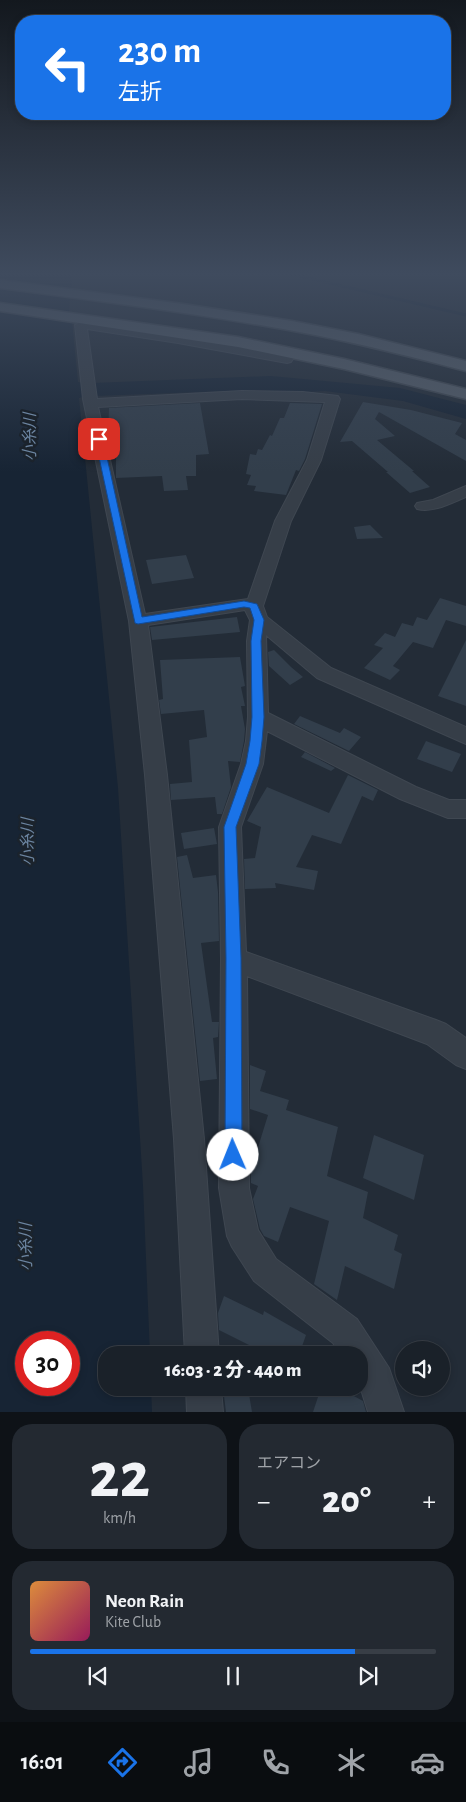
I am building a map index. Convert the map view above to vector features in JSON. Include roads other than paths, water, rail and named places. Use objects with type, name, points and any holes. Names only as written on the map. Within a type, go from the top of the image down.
[{"type":"main road","points":[[222,340],[291,353],[466,394]]},
{"type":"main road","points":[[361,340],[466,366]]},
{"type":"street","points":[[83,340],[90,401],[138,621],[157,785],[189,1140],[201,1346]]},
{"type":"street","points":[[186,340],[287,359],[291,353]]},
{"type":"street","points":[[90,401],[268,395],[302,395],[333,399],[314,460],[283,521],[256,613],[258,717],[252,764],[230,827],[234,958],[234,1188],[243,1236],[266,1270],[345,1330],[377,1380],[386,1412]]},
{"type":"street","points":[[423,506],[437,504],[466,490]]},
{"type":"street","points":[[138,621],[244,604],[324,673],[466,736]]},
{"type":"street","points":[[258,717],[408,793],[448,809],[466,809]]},
{"type":"street","points":[[234,958],[436,1034],[466,1055]]},
{"type":"street","points":[[204,1396],[205,1412]]},
{"type":"water","name":"小糸川","points":[[0,340],[74,340],[78,382],[84,383],[86,396],[79,398],[118,788],[143,1186],[150,1346],[98,1346],[98,1396],[151,1396],[152,1412],[0,1412]]},
{"type":"water","points":[[271,376],[400,388],[466,405],[466,419],[403,401],[325,391],[254,390],[94,396],[93,383]]}]
